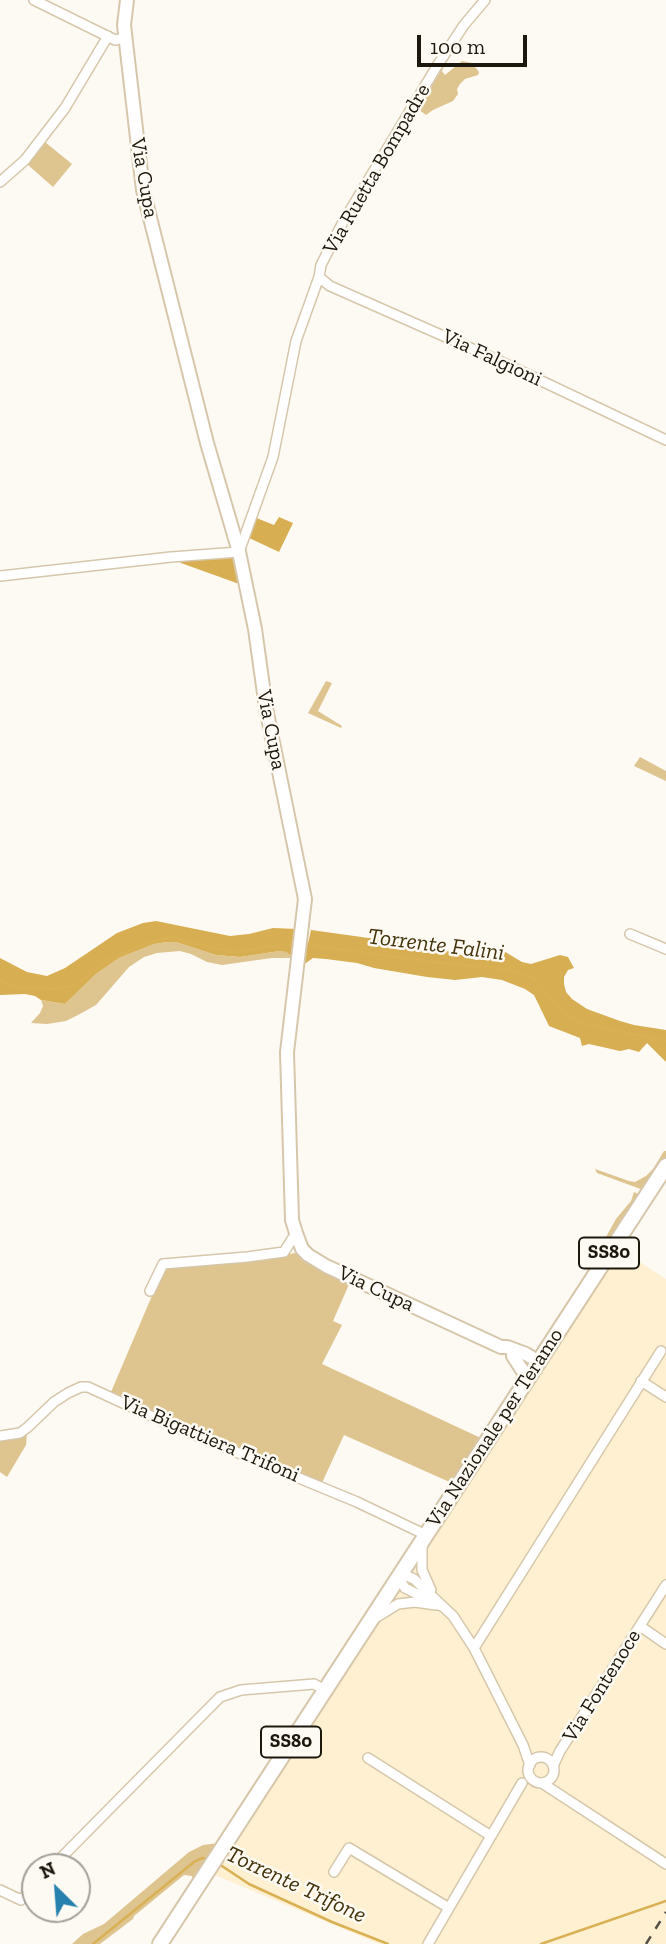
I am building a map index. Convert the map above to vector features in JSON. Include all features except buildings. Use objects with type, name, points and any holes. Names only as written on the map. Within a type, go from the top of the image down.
[{"type":"main road","name":"Via Nazionale per Teramo","points":[[160,1944],[666,1166]]},
{"type":"street","points":[[34,0],[115,40],[125,38]]},
{"type":"street","name":"Via Cupa","points":[[127,0],[125,38],[143,190],[207,443],[239,552],[255,629],[265,708],[305,900],[287,1052],[292,1220],[302,1249],[307,1255],[516,1354],[531,1364],[537,1364]]},
{"type":"street","name":"Via Ruetta Bompadre","points":[[239,552],[273,457],[296,341],[321,265],[343,222],[437,66],[464,25],[485,0]]},
{"type":"street","points":[[0,182],[25,160],[65,108],[108,37]]},
{"type":"street","name":"Via Falgioni","points":[[319,276],[330,286],[491,357],[666,440]]},
{"type":"street","points":[[0,576],[239,552]]},
{"type":"street","points":[[630,934],[666,948]]},
{"type":"street","points":[[150,1291],[163,1264],[284,1252],[296,1233]]},
{"type":"street","points":[[524,1384],[524,1373],[516,1354],[538,1351],[552,1341]]},
{"type":"street","points":[[474,1648],[661,1351]]},
{"type":"street","points":[[641,1381],[666,1397]]},
{"type":"street","name":"Via Bigattiera Trifoni","points":[[0,1436],[20,1433],[54,1402],[81,1387],[88,1387],[173,1426],[357,1502],[424,1538]]},
{"type":"street","points":[[424,1538],[422,1570],[428,1586],[441,1606]]},
{"type":"street","points":[[398,1577],[405,1588],[441,1606],[453,1616],[474,1648],[523,1745],[529,1768],[539,1782],[666,1864]]},
{"type":"street","name":"Via Fontenoce","points":[[548,1764],[560,1751],[666,1585]]},
{"type":"street","points":[[368,1625],[398,1604],[415,1602],[441,1606]]},
{"type":"street","points":[[640,1626],[666,1644]]},
{"type":"street","points":[[66,1853],[220,1697],[241,1690],[314,1684],[325,1690]]},
{"type":"street","points":[[523,1745],[548,1764],[567,1798]]},
{"type":"street","points":[[368,1758],[491,1836]]},
{"type":"street","points":[[529,1768],[548,1764]]},
{"type":"street","points":[[522,1783],[550,1780],[548,1764]]},
{"type":"street","points":[[428,1944],[529,1768]]},
{"type":"street","points":[[334,1872],[349,1848],[449,1908]]},
{"type":"street","points":[[0,1890],[21,1900]]},
{"type":"shaded area","points":[[462,61],[472,63],[479,72],[478,75],[465,79],[460,84],[453,101],[426,115],[418,109],[445,64],[442,71],[445,75]]},
{"type":"shaded area","points":[[45,142],[72,164],[53,187],[27,164]]},
{"type":"shaded area","points":[[254,517],[274,525],[279,517],[293,523],[279,552],[247,537]]},
{"type":"shaded area","points":[[236,554],[242,585],[181,563],[177,559]]},
{"type":"shaded area","points":[[326,681],[332,683],[318,711],[342,726],[341,728],[308,713]]},
{"type":"shaded area","points":[[640,757],[666,771],[666,781],[634,766]]},
{"type":"shaded area","points":[[156,921],[230,936],[273,928],[297,929],[294,958],[280,951],[240,957],[216,955],[168,942],[154,944],[119,958],[96,974],[65,1004],[25,994],[0,995],[0,958],[27,972],[47,976],[65,968],[117,933]]},
{"type":"shaded area","points":[[311,930],[405,943],[452,952],[476,960],[489,958],[497,947],[522,962],[531,964],[560,955],[568,957],[574,968],[568,970],[564,984],[572,999],[587,1009],[620,1021],[666,1030],[666,1062],[647,1043],[639,1052],[589,1044],[582,1046],[580,1038],[549,1026],[534,995],[502,980],[482,977],[455,980],[427,977],[357,963],[313,958],[303,965]]},
{"type":"shaded area","points":[[168,942],[216,955],[240,957],[280,951],[294,958],[272,958],[222,965],[180,951],[157,953],[144,957],[129,967],[96,1005],[66,1021],[31,1023],[40,1013],[43,1006],[41,1000],[65,1004],[96,974],[119,958],[154,944]]},
{"type":"shaded area","points":[[664,1151],[666,1159],[646,1191],[597,1173],[595,1169],[635,1182],[653,1169]]},
{"type":"shaded area","points":[[634,1192],[642,1196],[581,1288],[578,1287],[616,1219],[631,1201]]},
{"type":"shaded area","points":[[618,1248],[666,1279],[666,1944],[379,1944],[210,1873]]},
{"type":"shaded area","points":[[295,1253],[350,1282],[333,1321],[342,1325],[322,1364],[483,1439],[454,1484],[344,1435],[321,1485],[111,1392],[166,1269]]},
{"type":"shaded area","points":[[27,1433],[26,1445],[7,1477],[0,1472],[0,1439]]},
{"type":"shaded area","points":[[219,1843],[194,1883],[192,1876],[184,1875],[100,1944],[72,1944],[83,1934],[104,1924],[189,1852],[203,1845]]},
{"type":"waterway","name":"Torrente Falini","points":[[0,981],[21,988],[56,989],[76,985],[108,960],[170,937],[239,952],[277,945],[295,945]]},
{"type":"waterway","name":"Torrente Falini","points":[[308,945],[511,970],[534,979],[569,1018],[597,1027],[666,1041]]},
{"type":"waterway","name":"Torrente Trifone","points":[[93,1944],[194,1862],[202,1858],[210,1859]]},
{"type":"waterway","name":"Torrente Trifone","points":[[219,1864],[249,1884],[388,1944]]},
{"type":"waterway","name":"Torrente Trifone","points":[[541,1944],[666,1901]]},
{"type":"railway","points":[[646,1944],[666,1912]]}]
